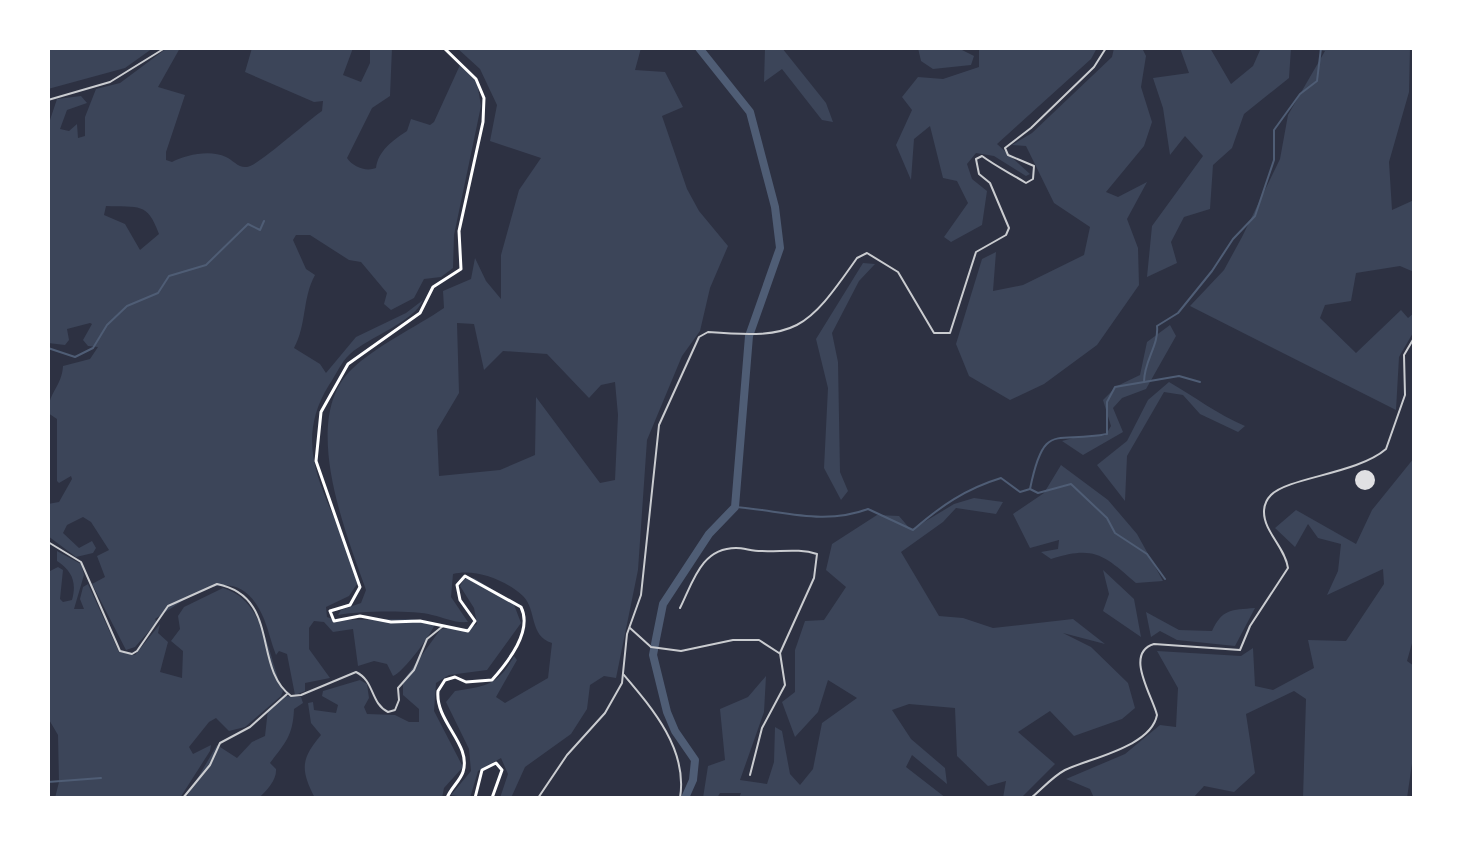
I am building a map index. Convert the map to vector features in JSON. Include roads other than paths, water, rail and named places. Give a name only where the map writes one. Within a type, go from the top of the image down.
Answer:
[{"type":"main road","points":[[444,48],[476,79],[484,98],[483,122],[459,231],[461,269],[433,287],[420,313],[348,364],[321,412],[316,449],[324,488],[360,587],[354,602],[332,610],[331,618],[341,621],[360,616],[468,631],[474,626],[472,615],[457,592],[460,578],[465,576],[521,607],[524,613],[523,635],[492,680],[466,682],[455,677],[445,680],[438,691],[440,716],[460,745],[465,761],[462,775],[447,798]]},
{"type":"main road","points":[[475,798],[482,770],[498,763],[502,770],[492,798]]},
{"type":"street","points":[[48,100],[110,82],[165,48]]},
{"type":"street","points":[[538,798],[567,755],[605,713],[619,690],[623,674],[623,649],[641,595],[659,425],[699,337],[708,332],[758,337],[803,321],[828,299],[857,258],[867,253],[898,272],[934,333],[941,336],[950,333],[976,252],[1008,232],[990,183],[979,174],[976,159],[982,156],[1000,171],[1014,174],[1026,183],[1033,179],[1034,166],[1008,155],[1005,148],[1031,128],[1094,67],[1106,48]]},
{"type":"street","points":[[1031,798],[1066,769],[1113,753],[1151,730],[1157,715],[1140,667],[1140,657],[1145,647],[1154,644],[1240,650],[1250,626],[1288,568],[1285,553],[1264,515],[1267,501],[1278,491],[1359,465],[1386,449],[1405,395],[1404,355],[1414,338]]},
{"type":"street","points":[[48,542],[81,562],[120,651],[127,654],[132,654],[143,645],[149,630],[168,606],[217,584],[238,592],[249,600],[265,632],[271,661],[287,694]]},
{"type":"street","points":[[680,608],[704,559],[715,551],[736,548],[817,554],[814,578],[780,653],[785,685],[762,728],[750,775]]},
{"type":"street","points":[[183,798],[210,765],[220,743],[250,727],[287,694],[301,695],[356,672],[371,685],[379,706],[388,712],[395,710],[399,700],[398,688],[414,670],[427,639],[443,626]]},
{"type":"street","points":[[630,627],[651,647],[671,650],[759,640],[780,653]]},
{"type":"street","points":[[623,674],[664,723],[678,768],[680,798]]},
{"type":"waterway","points":[[685,798],[693,780],[695,760],[675,731],[667,712],[653,655],[663,604],[709,534],[735,507],[749,336],[780,248],[775,207],[750,112],[699,48]]},
{"type":"waterway","points":[[735,507],[818,517],[868,509],[913,530],[954,499],[988,482],[1001,478],[1020,492],[1030,489],[1041,453],[1054,439],[1107,434],[1107,402],[1115,387],[1144,382],[1157,326],[1178,313],[1233,239],[1255,216],[1274,160],[1274,130],[1300,94],[1317,81],[1321,48]]},
{"type":"waterway","points":[[48,348],[75,357],[93,348],[107,325],[127,306],[158,293],[169,276],[206,265],[248,224],[260,230],[264,221]]},
{"type":"waterway","points":[[1144,382],[1179,376],[1200,382]]},
{"type":"waterway","points":[[1030,489],[1038,493],[1071,484],[1107,518],[1115,533],[1147,554],[1165,579]]},
{"type":"waterway","points":[[48,782],[101,778]]}]
